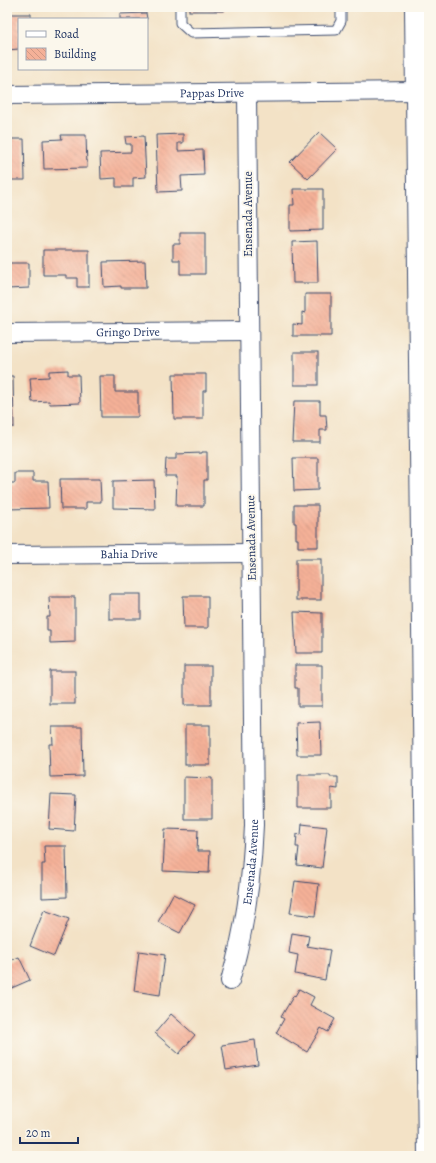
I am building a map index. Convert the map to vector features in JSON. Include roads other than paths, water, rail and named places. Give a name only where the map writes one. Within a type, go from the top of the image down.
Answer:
[{"type":"main road","points":[[416,7],[429,1156]]},
{"type":"street","name":"Pappas Drive","points":[[7,95],[418,91]]},
{"type":"street","name":"Ensenada Avenue","points":[[230,981],[240,947],[247,912],[253,859],[254,825],[247,92]]},
{"type":"street","name":"Gringo Drive","points":[[7,333],[249,331]]},
{"type":"street","name":"Bahia Drive","points":[[7,555],[251,553]]},
{"type":"lane","points":[[180,7],[180,23],[191,33],[336,30],[341,21],[341,7]]}]
